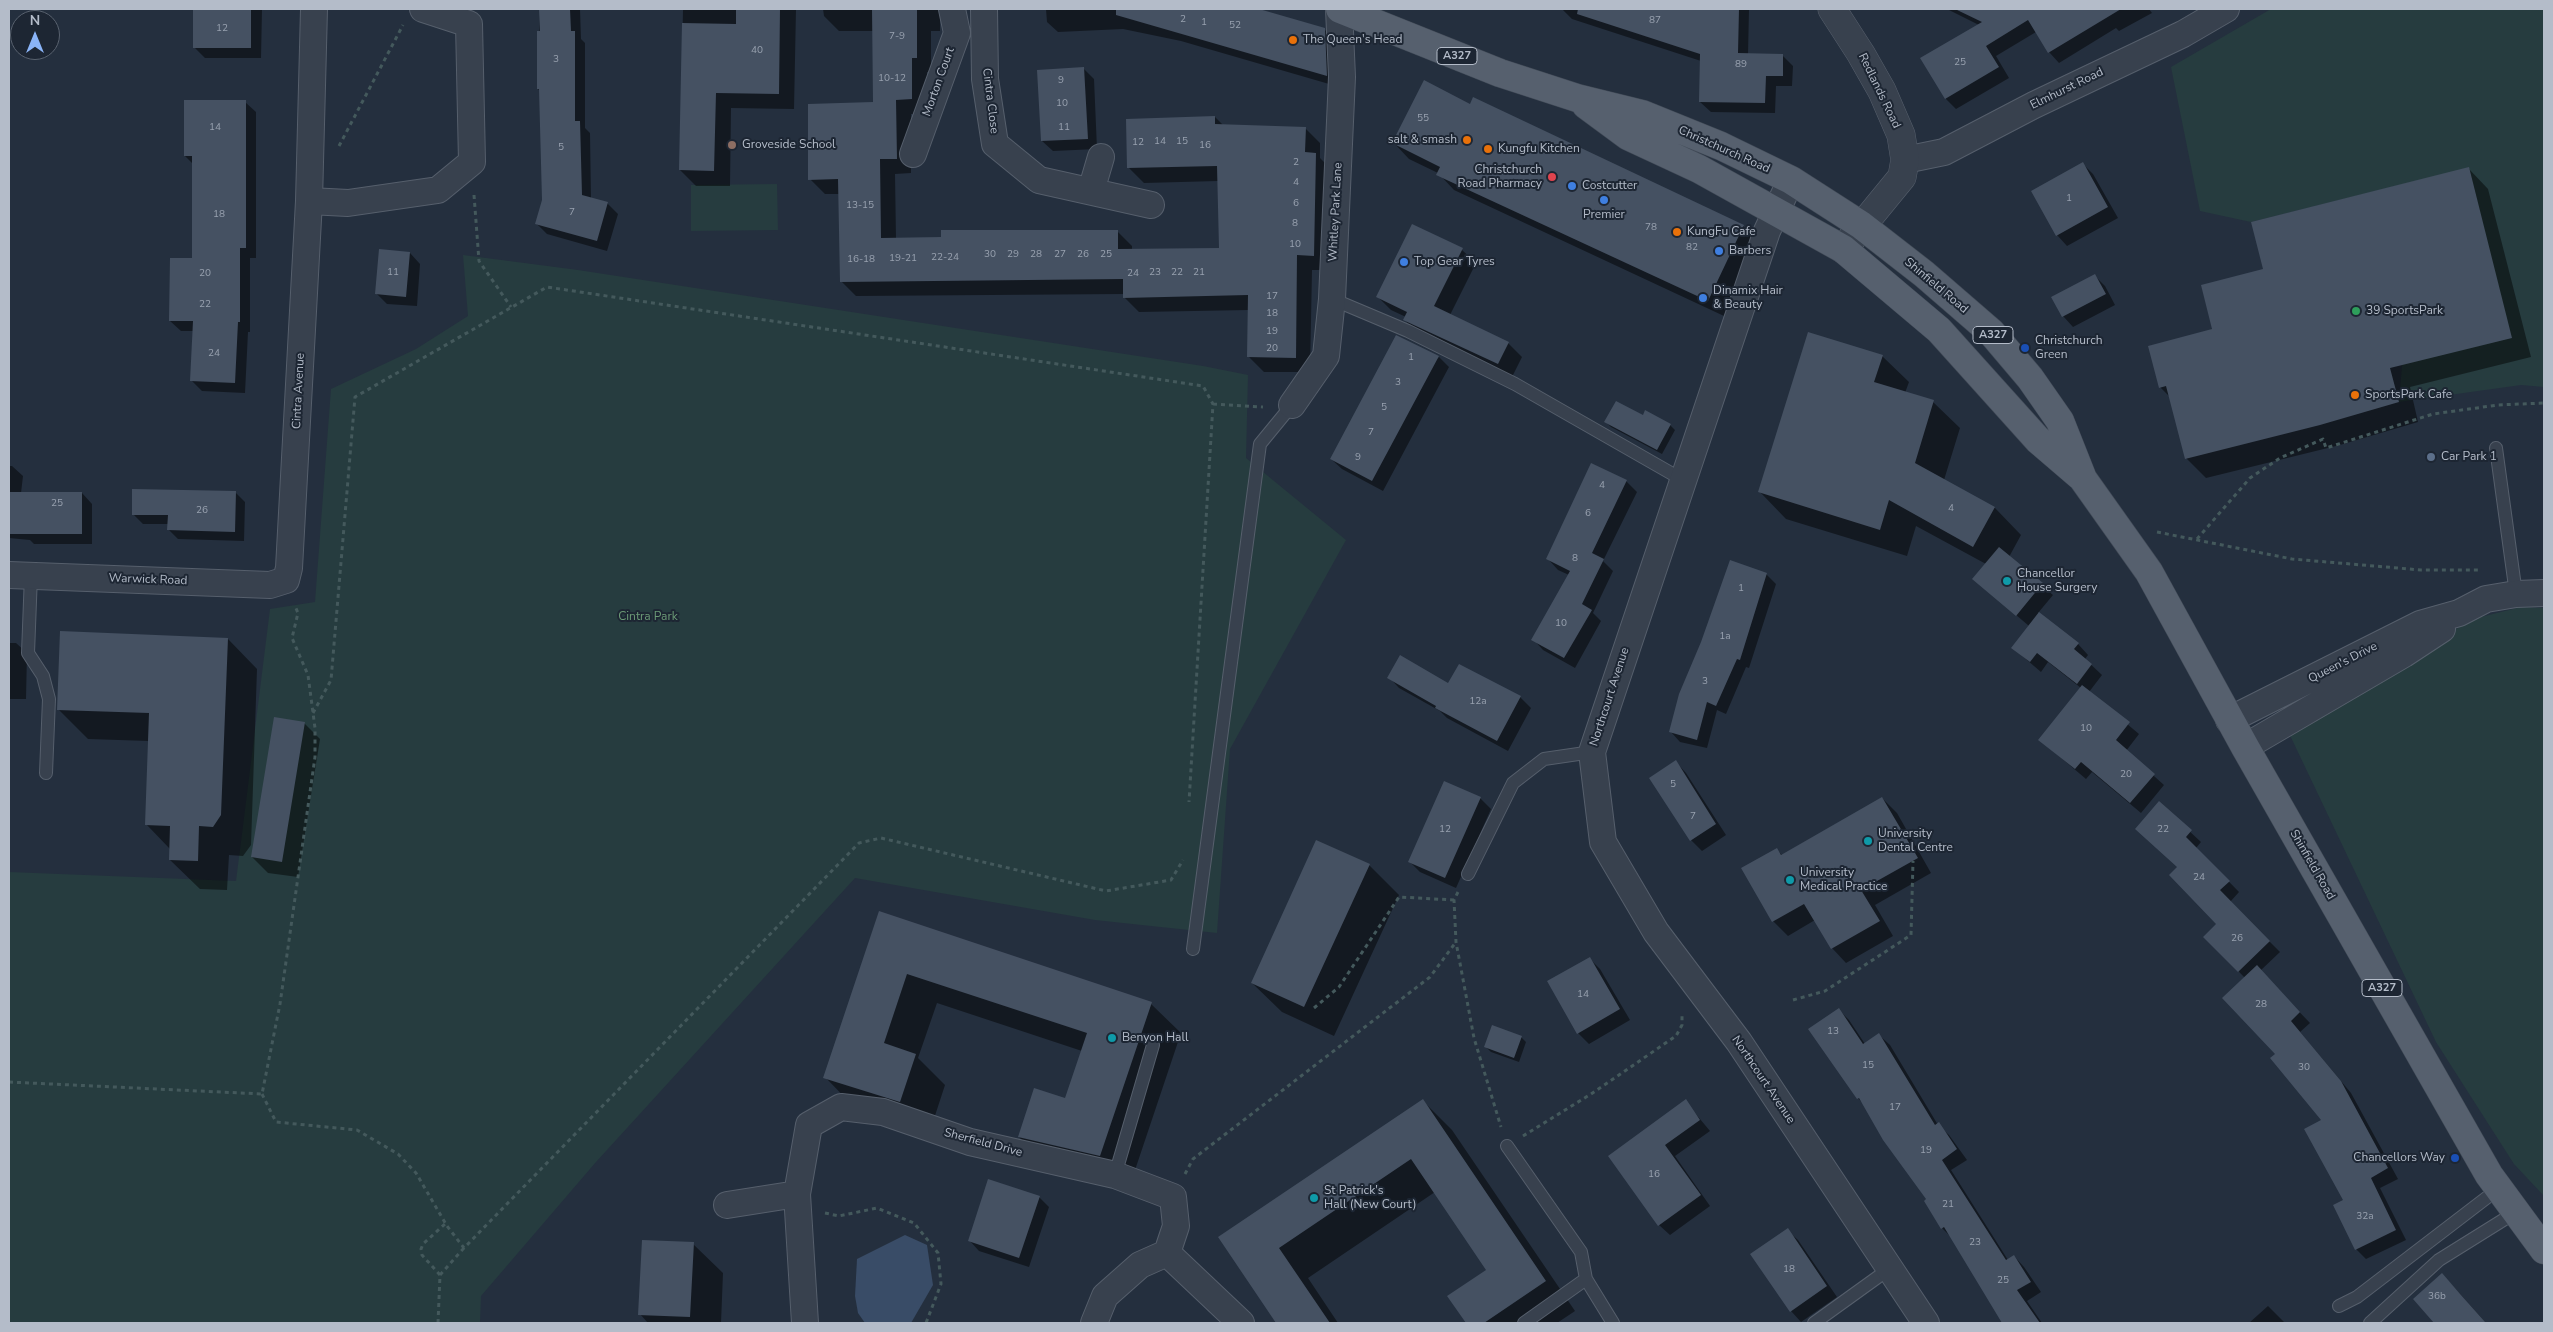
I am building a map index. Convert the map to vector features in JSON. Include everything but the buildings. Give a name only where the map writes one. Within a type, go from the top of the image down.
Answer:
[{"type":"main road","name":"Christchurch Road","points":[[1339,9],[1500,73],[1577,98],[1642,114],[1721,146],[1791,180],[1861,225]]},
{"type":"main road","name":"Christchurch Road","points":[[1577,98],[1628,136],[1699,169],[1843,249]]},
{"type":"main road","name":"Shinfield Road","points":[[1861,225],[1916,268],[1991,332],[2030,378],[2060,421],[2083,478],[2149,572],[2244,747],[2431,1075],[2498,1189],[2544,1250]]},
{"type":"main road","name":"Shinfield Road","points":[[1843,249],[1939,330],[2038,440],[2083,478]]},
{"type":"street","name":"Cintra Avenue","points":[[286,580],[290,558],[309,201],[314,9]]},
{"type":"street","name":"Morton Court","points":[[913,154],[957,33],[952,9]]},
{"type":"street","name":"Cintra Close","points":[[984,9],[985,79],[995,144],[1039,180],[1151,205]]},
{"type":"street","name":"Whitley Park Lane","points":[[1292,405],[1326,356],[1332,299],[1342,76],[1339,9]]},
{"type":"street","name":"Redlands Road","points":[[1832,9],[1882,91],[1901,135],[1905,160],[1902,177],[1843,249]]},
{"type":"street","name":"Elmhurst Road","points":[[1905,160],[1944,152],[2034,105],[2183,34],[2226,9]]},
{"type":"street","points":[[309,201],[348,203],[438,190],[472,162],[469,24],[415,13]]},
{"type":"street","points":[[1091,191],[1101,157]]},
{"type":"street","name":"Northcourt Avenue","points":[[1791,180],[1775,210],[1682,480],[1592,752],[1603,842],[1656,932],[1739,1042],[1926,1323]]},
{"type":"street","name":"Warwick Road","points":[[20,575],[270,585],[286,580]]},
{"type":"street","name":"Queen's Drive","points":[[2229,720],[2420,624],[2458,613],[2486,600],[2516,594],[2544,593]]},
{"type":"street","name":"Queen's Drive","points":[[2244,747],[2404,654],[2437,633],[2458,613]]},
{"type":"street","name":"Sherfield Drive","points":[[804,1323],[798,1200],[809,1125],[841,1107],[883,1112],[970,1142],[1115,1175],[1173,1197]]},
{"type":"street","points":[[1094,1323],[1105,1296],[1140,1265],[1167,1253],[1176,1226],[1173,1197]]},
{"type":"street","points":[[727,1205],[798,1200]]},
{"type":"street","points":[[1167,1253],[1240,1323]]},
{"type":"lane","points":[[1332,299],[1408,331],[1515,384],[1682,480]]},
{"type":"lane","points":[[1193,949],[1260,444],[1292,405]]},
{"type":"lane","points":[[2496,448],[2516,594]]},
{"type":"lane","points":[[20,575],[28,653],[43,676],[49,699],[46,773]]},
{"type":"lane","points":[[1468,874],[1513,783],[1544,759],[1592,752]]},
{"type":"lane","points":[[1115,1175],[1153,1045]]},
{"type":"lane","points":[[1507,1146],[1581,1252],[1586,1279],[1614,1323]]},
{"type":"lane","points":[[2339,1306],[2357,1297],[2498,1189]]},
{"type":"lane","points":[[2370,1323],[2439,1260],[2516,1212]]},
{"type":"lane","points":[[1814,1323],[1889,1269]]},
{"type":"lane","points":[[1524,1323],[1586,1279]]},
{"type":"path","points":[[337,149],[415,13]]},
{"type":"path","points":[[472,162],[479,261],[511,307]]},
{"type":"path","points":[[313,713],[330,680],[355,397],[547,286],[1203,386],[1213,404],[1189,805]]},
{"type":"path","points":[[2197,539],[2250,478],[2280,458],[2323,438],[2326,448],[2433,414],[2498,405],[2544,403]]},
{"type":"path","points":[[1213,404],[1261,408],[1292,405]]},
{"type":"path","points":[[2151,531],[2292,559],[2421,570],[2487,570]]},
{"type":"path","points":[[286,580],[298,613],[292,638],[308,675],[313,713],[315,757],[280,1004],[262,1094],[276,1122],[357,1130],[398,1154],[416,1173],[446,1224],[464,1248]]},
{"type":"path","points":[[438,1323],[440,1275],[464,1248],[859,843],[881,838],[1106,891],[1170,880],[1186,854]]},
{"type":"path","points":[[1793,1000],[1824,992],[1911,935],[1913,861]]},
{"type":"path","points":[[1468,874],[1454,900],[1456,942],[1474,1038],[1507,1146],[1591,1094],[1676,1036],[1682,1025],[1682,987],[1690,979]]},
{"type":"path","points":[[1314,1008],[1339,987],[1399,897],[1454,900]]},
{"type":"path","points":[[1173,1197],[1193,1159],[1430,977],[1456,942]]},
{"type":"path","points":[[9,1082],[262,1094]]},
{"type":"path","points":[[798,1200],[839,1216],[877,1208],[914,1224],[938,1254],[941,1284],[926,1323]]},
{"type":"path","points":[[440,1275],[422,1255],[421,1249],[422,1244],[446,1224]]},
{"type":"green space","points":[[2271,9],[2544,9],[2544,387],[2521,385],[2399,402],[2402,365],[2469,168],[2251,222],[2200,211],[2171,67]]},
{"type":"green space","points":[[777,184],[778,230],[691,231],[691,185]]},
{"type":"green space","name":"Cintra Park","points":[[463,255],[578,270],[1203,366],[1248,375],[1246,458],[1346,540],[1230,749],[1217,933],[1095,920],[855,878],[596,1162],[481,1296],[480,1323],[9,1323],[9,872],[236,881],[270,609],[315,602],[331,389],[416,349],[468,316]]},
{"type":"green space","points":[[2521,607],[2544,608],[2544,1196],[2514,1164],[2436,1042],[2287,729],[2473,619]]},
{"type":"water","points":[[905,1235],[927,1245],[933,1285],[911,1323],[865,1323],[858,1313],[855,1296],[857,1259]]},
{"type":"place","name":"The Queen's Head","points":[[1293,40]]},
{"type":"place","name":"salt & smash","points":[[1467,140]]},
{"type":"place","name":"Groveside School","points":[[732,145]]},
{"type":"place","name":"Kungfu Kitchen","points":[[1488,149]]},
{"type":"place","name":"Christchurch Road Pharmacy","points":[[1552,177]]},
{"type":"place","name":"Costcutter","points":[[1572,186]]},
{"type":"place","name":"Premier","points":[[1604,200]]},
{"type":"place","name":"KungFu Cafe","points":[[1677,232]]},
{"type":"place","name":"Barbers","points":[[1719,251]]},
{"type":"place","name":"Top Gear Tyres","points":[[1404,262]]},
{"type":"place","name":"Dinamix Hair & Beauty","points":[[1703,298]]},
{"type":"place","name":"39 SportsPark","points":[[2356,311]]},
{"type":"place","name":"Christchurch Green","points":[[2025,348]]},
{"type":"place","name":"SportsPark Cafe","points":[[2355,395]]},
{"type":"place","name":"Car Park 1","points":[[2431,457]]},
{"type":"place","name":"Chancellor House Surgery","points":[[2007,581]]},
{"type":"place","name":"University Dental Centre","points":[[1868,841]]},
{"type":"place","name":"University Medical Practice","points":[[1790,880]]},
{"type":"place","name":"Benyon Hall","points":[[1112,1038]]},
{"type":"place","name":"Chancellors Way","points":[[2455,1158]]},
{"type":"place","name":"St Patrick's Hall (New Court)","points":[[1314,1198]]}]
